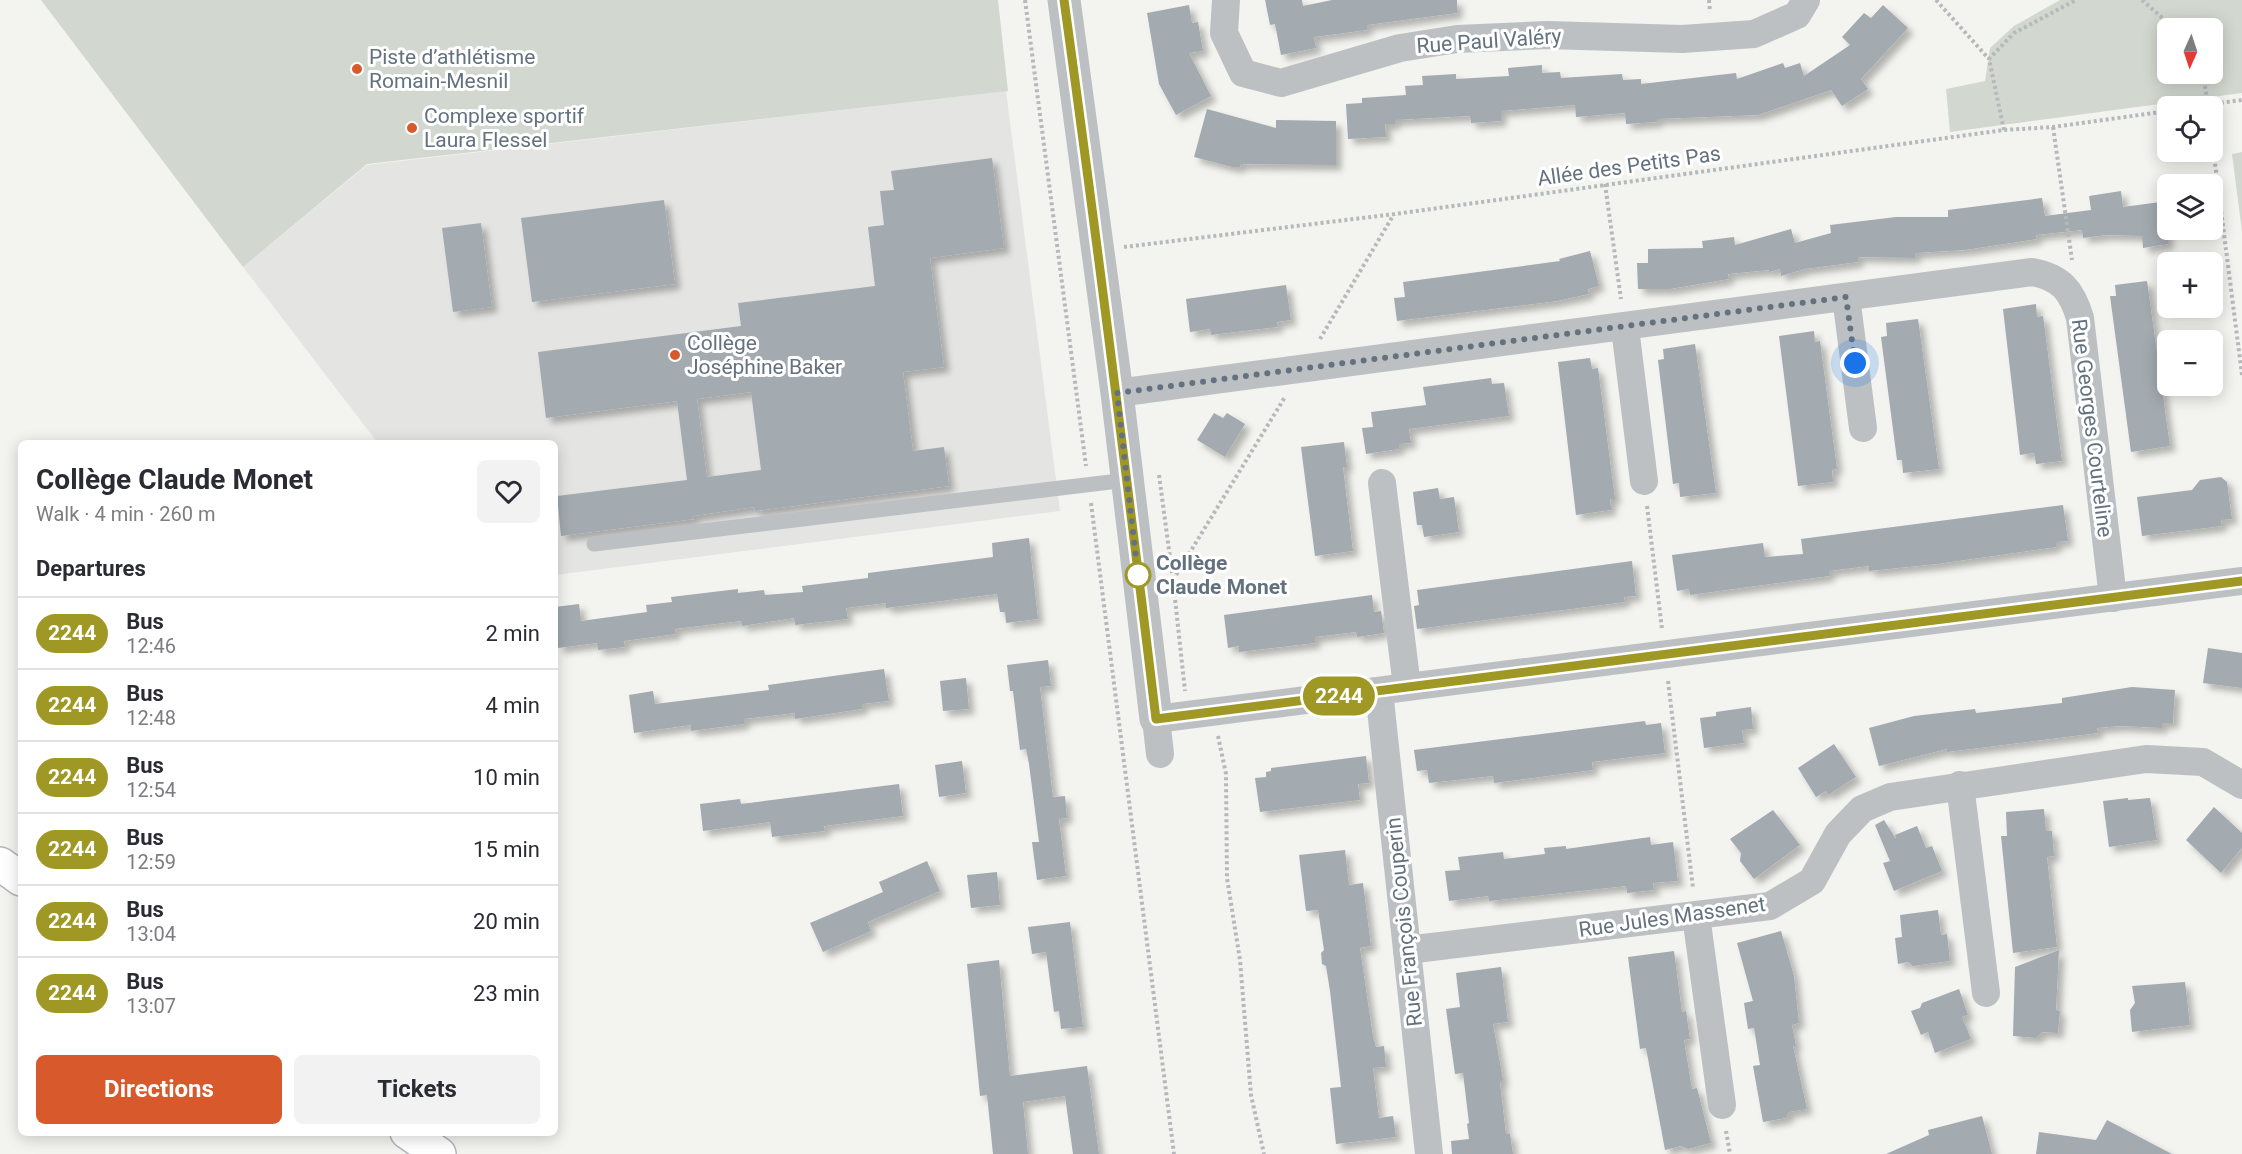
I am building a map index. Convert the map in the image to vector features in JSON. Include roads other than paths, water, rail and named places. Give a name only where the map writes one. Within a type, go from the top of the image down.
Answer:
[{"type":"main road","points":[[0,864],[18,877]]},
{"type":"main road","points":[[413,1136],[439,1154]]},
{"type":"street","points":[[1064,0],[1094,241],[1117,393],[1160,754]]},
{"type":"street","name":"Rue Paul Valéry","points":[[1226,0],[1224,33],[1243,73],[1281,83],[1400,48],[1457,39],[1547,35],[1682,39],[1754,34],[1797,15],[1806,0]]},
{"type":"street","name":"Rue Georges Courteline","points":[[1846,297],[2032,272],[2047,274],[2062,282],[2074,299],[2080,318],[2113,598]]},
{"type":"street","points":[[1117,393],[1625,328],[1846,297],[1863,428]]},
{"type":"street","points":[[1625,328],[1644,481]]},
{"type":"street","points":[[1382,483],[1407,687]]},
{"type":"street","points":[[1156,719],[2242,581]]},
{"type":"street","name":"Rue François Couperin","points":[[1379,691],[1429,1154]]},
{"type":"street","name":"Rue Jules Massenet","points":[[1407,950],[1770,906],[1812,881],[1838,834],[1862,809],[1890,797],[2146,759],[2203,762],[2242,785]]},
{"type":"street","points":[[1960,785],[1986,993]]},
{"type":"street","points":[[1696,916],[1722,1105]]},
{"type":"lane","points":[[594,544],[1126,480]]},
{"type":"place","name":"Piste d’athlétisme Romain-Mesnil","points":[[357,69]]},
{"type":"place","name":"Complexe sportif Laura Flessel","points":[[412,128]]},
{"type":"place","name":"Collège Joséphine Baker","points":[[675,355]]},
{"type":"place","name":"Collège Claude Monet","points":[[1138,575]]}]
